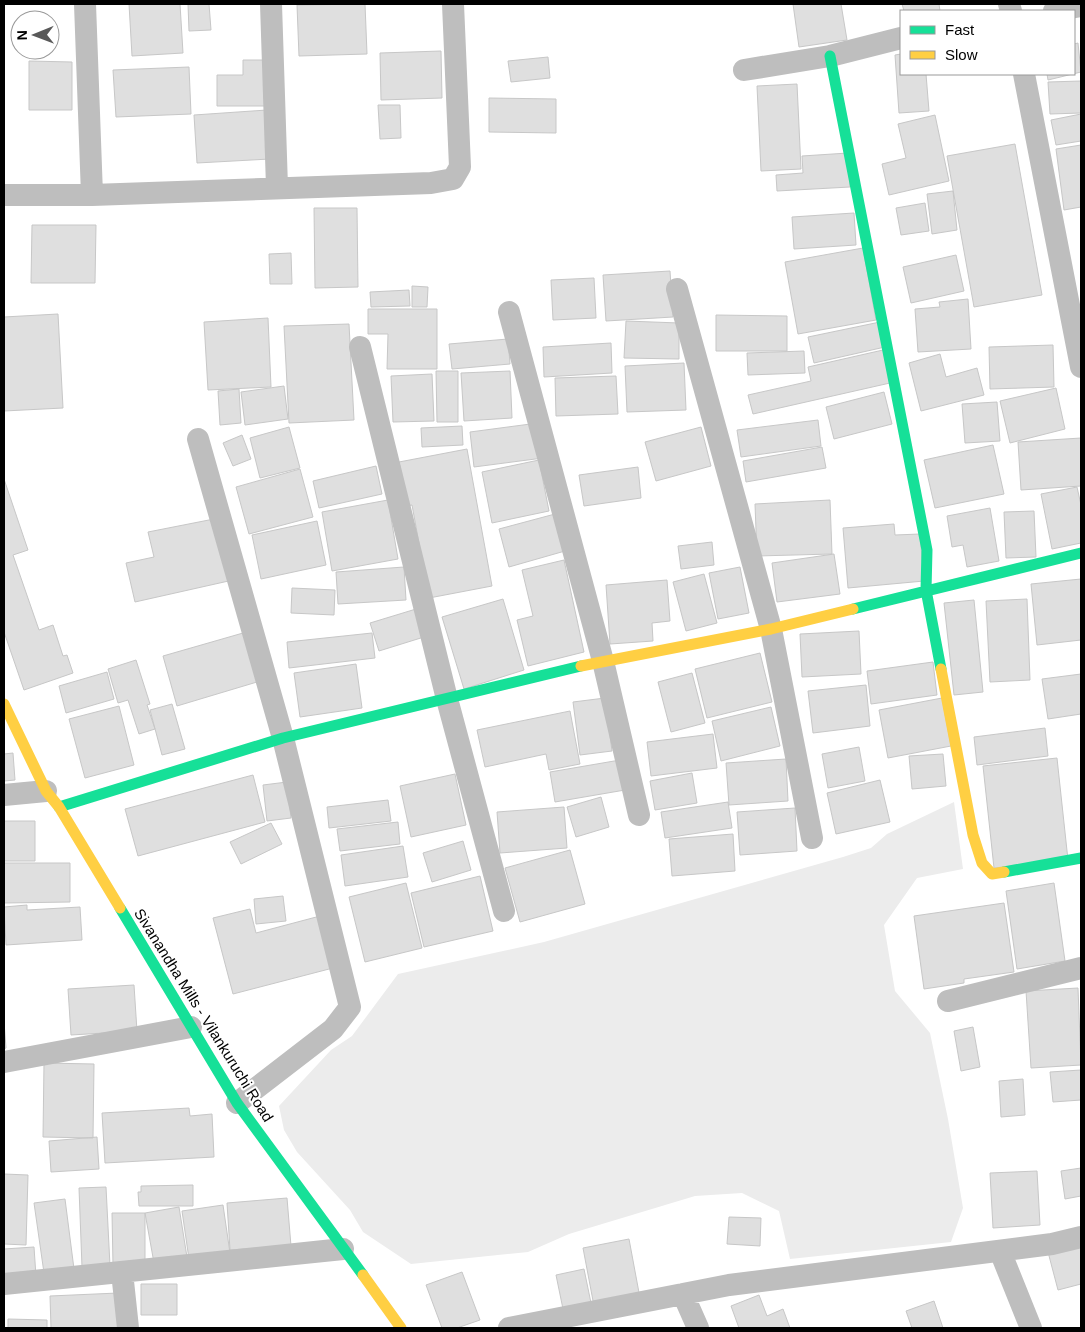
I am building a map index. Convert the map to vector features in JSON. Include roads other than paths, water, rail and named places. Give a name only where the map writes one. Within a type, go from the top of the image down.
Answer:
[{"type":"street","points":[[85,4],[92,195]]},
{"type":"street","points":[[271,4],[277,187]]},
{"type":"street","points":[[4,195],[92,195],[431,183],[453,179],[460,167],[453,4]]},
{"type":"street","points":[[1059,10],[1081,6]]},
{"type":"street","points":[[744,70],[830,56],[900,38]]},
{"type":"street","points":[[830,56],[927,550],[926,590],[973,836],[982,863],[992,874],[1081,858]]},
{"type":"street","points":[[1024,75],[1075,299],[1081,367]]},
{"type":"street","points":[[677,289],[771,628],[812,838]]},
{"type":"street","points":[[509,312],[603,661],[639,815]]},
{"type":"street","points":[[360,347],[447,699],[504,911]]},
{"type":"street","points":[[198,439],[283,738],[350,1007],[333,1029],[237,1103]]},
{"type":"street","points":[[4,795],[52,799],[283,738],[603,661],[771,628],[1081,552]]},
{"type":"street","name":"Sivanandha Mills - Vilankuruchi Road","points":[[4,704],[52,799],[237,1103],[401,1328]]},
{"type":"street","points":[[948,1001],[1081,968]]},
{"type":"street","points":[[4,1062],[191,1027]]},
{"type":"street","points":[[509,1328],[729,1285],[1052,1244],[1081,1237]]},
{"type":"street","points":[[4,1284],[343,1249]]},
{"type":"street","points":[[1000,1251],[1030,1328]]},
{"type":"street","points":[[122,1272],[128,1328]]},
{"type":"street","points":[[683,1294],[698,1328]]}]
